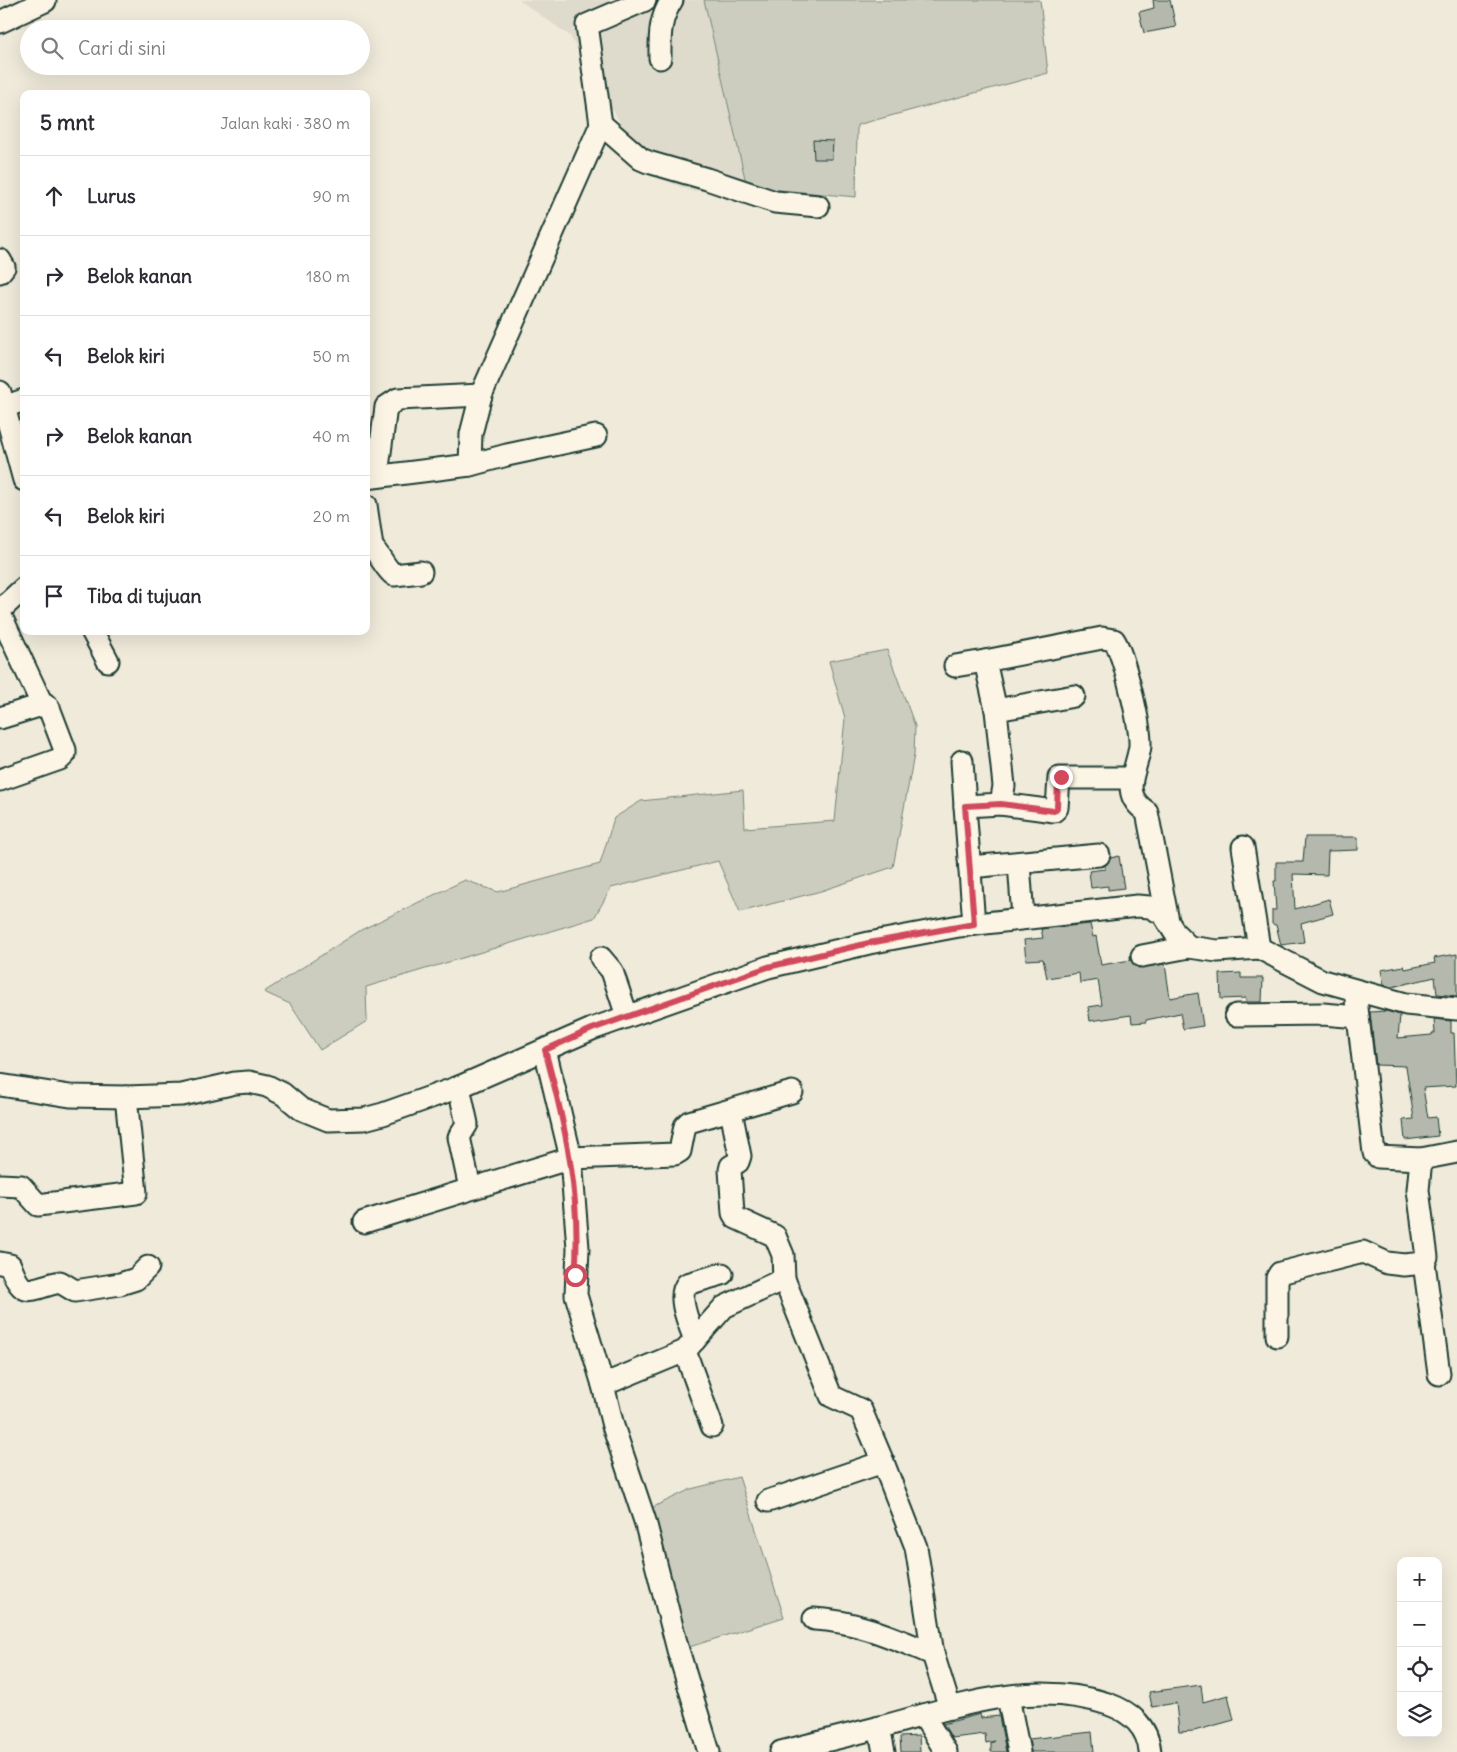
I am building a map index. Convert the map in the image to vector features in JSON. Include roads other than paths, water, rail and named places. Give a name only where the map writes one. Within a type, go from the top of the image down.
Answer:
[{"type":"street","points":[[470,465],[470,434],[481,395],[601,124],[587,25],[645,0]]},
{"type":"street","points":[[660,58],[660,29],[663,13],[672,0]]},
{"type":"street","points":[[0,22],[45,1]]},
{"type":"street","points":[[601,124],[641,159],[648,162],[707,179],[775,202],[818,206]]},
{"type":"street","points":[[0,260],[4,267],[0,272]]},
{"type":"street","points":[[481,395],[398,399],[392,402],[385,414],[372,476],[470,465],[596,436]]},
{"type":"street","points":[[9,400],[20,459]]},
{"type":"street","points":[[370,533],[372,547],[379,553],[389,571],[394,575],[421,572]]},
{"type":"street","points":[[20,592],[0,612],[42,704]]},
{"type":"street","points":[[94,635],[108,661]]},
{"type":"street","points":[[955,666],[1102,638],[1114,640],[1121,655],[1139,730],[1140,747],[1131,778],[1135,800],[1138,806],[1147,812],[1168,921]]},
{"type":"street","points":[[985,661],[996,710],[1004,786],[1001,804]]},
{"type":"street","points":[[996,710],[1074,696]]},
{"type":"street","points":[[0,718],[42,704],[47,705],[64,754],[60,759],[0,780]]},
{"type":"street","points":[[962,760],[974,924]]},
{"type":"street","points":[[965,806],[1001,804],[1054,811],[1057,808],[1059,778],[1131,778]]},
{"type":"street","points":[[1243,847],[1260,948]]},
{"type":"street","points":[[970,868],[1098,855]]},
{"type":"street","points":[[1019,863],[1023,918]]},
{"type":"street","points":[[0,1085],[70,1096],[123,1097],[182,1096],[235,1083],[249,1082],[267,1086],[283,1094],[301,1109],[328,1120],[346,1119],[383,1114],[459,1087],[592,1029],[768,967],[869,943],[974,924],[1137,906],[1157,910],[1189,948]]},
{"type":"street","points":[[1142,956],[1189,948],[1217,950],[1260,948],[1323,981],[1355,991],[1406,1004],[1457,1009]]},
{"type":"street","points":[[601,958],[614,977],[627,1016]]},
{"type":"street","points":[[1355,991],[1374,1153],[1378,1157],[1422,1159],[1457,1152]]},
{"type":"street","points":[[1236,1015],[1323,1014],[1358,1017]]},
{"type":"street","points":[[545,1050],[571,1158],[578,1248],[576,1295],[604,1385],[613,1426],[645,1521],[678,1650],[710,1752]]},
{"type":"street","points":[[459,1087],[467,1124],[459,1138],[470,1188]]},
{"type":"street","points":[[364,1222],[571,1158],[675,1154],[680,1150],[686,1124],[792,1092]]},
{"type":"street","points":[[0,1185],[21,1186],[38,1205],[136,1193],[123,1097]]},
{"type":"street","points":[[731,1111],[740,1156],[738,1162],[731,1166],[730,1170],[734,1213],[741,1221],[775,1236],[784,1254],[784,1279],[831,1396],[861,1410],[916,1547],[934,1654],[950,1708]]},
{"type":"street","points":[[1422,1159],[1418,1190],[1426,1239],[1427,1257],[1424,1263],[1439,1374]]},
{"type":"street","points":[[1277,1336],[1277,1278],[1280,1274],[1363,1252],[1387,1263],[1404,1265],[1424,1263]]},
{"type":"street","points":[[0,1263],[10,1265],[17,1283],[24,1289],[34,1289],[60,1282],[75,1291],[120,1284],[136,1279],[148,1267]]},
{"type":"street","points":[[712,1426],[690,1346],[683,1288],[687,1284],[722,1274]]},
{"type":"street","points":[[604,1385],[690,1346],[724,1307],[784,1279]]},
{"type":"street","points":[[768,1501],[883,1462]]},
{"type":"street","points":[[814,1619],[836,1620],[870,1628],[934,1654]]},
{"type":"street","points":[[781,1752],[950,1708],[1028,1693],[1062,1693],[1090,1698],[1123,1709],[1138,1720],[1145,1732],[1150,1752]]},
{"type":"street","points":[[1008,1697],[1019,1752]]},
{"type":"street","points":[[923,1714],[946,1752]]},
{"type":"street","points":[[879,1727],[884,1752]]}]
